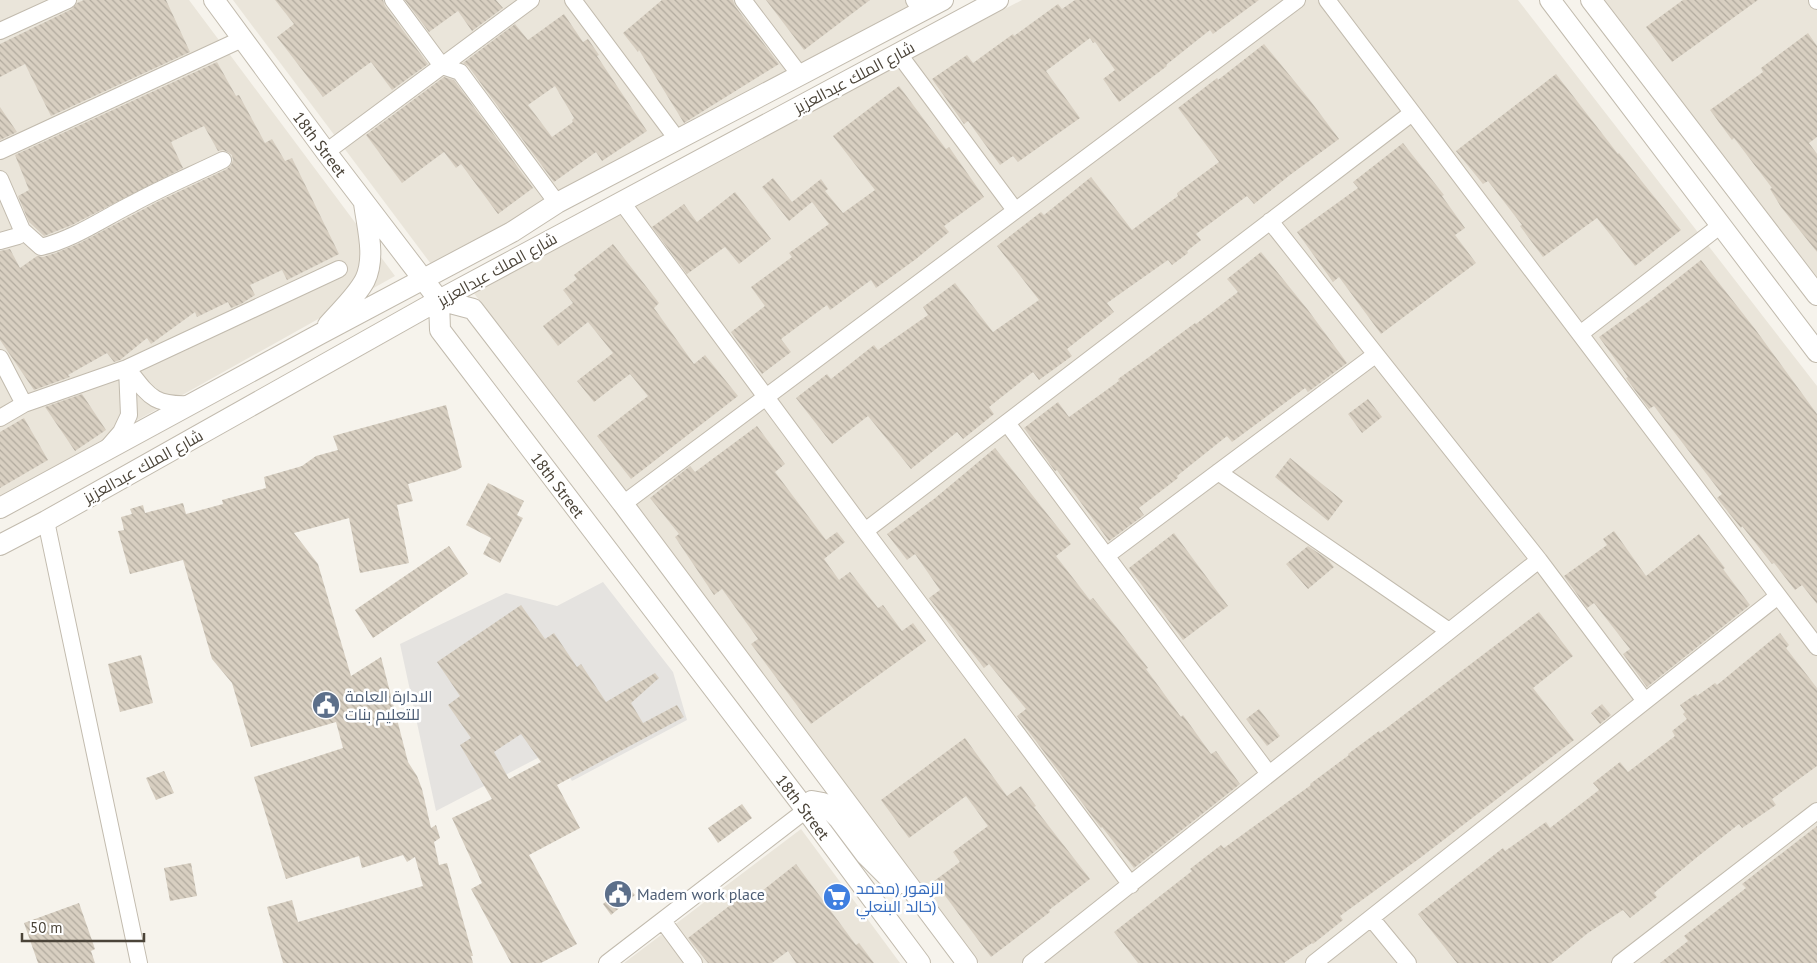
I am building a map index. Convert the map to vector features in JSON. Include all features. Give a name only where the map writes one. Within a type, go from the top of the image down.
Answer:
[{"type":"street","points":[[0,31],[68,0]]},
{"type":"street","name":"18th Street","points":[[214,0],[326,152],[439,300],[440,330],[806,810],[920,963]]},
{"type":"street","points":[[393,0],[442,66],[460,72],[557,203]]},
{"type":"street","points":[[326,152],[531,0]]},
{"type":"street","points":[[573,0],[677,140]]},
{"type":"street","points":[[743,0],[800,75]]},
{"type":"street","name":"شارع الملك عبدالعزيز","points":[[0,508],[512,232],[557,203],[800,75],[918,5],[943,0]]},
{"type":"street","name":"شارع الملك عبدالعزيز","points":[[0,545],[439,300],[998,0]]},
{"type":"street","points":[[623,504],[1296,0]]},
{"type":"street","points":[[1326,0],[1817,647]]},
{"type":"street","points":[[1550,0],[1817,352]]},
{"type":"street","points":[[1591,0],[1817,295]]},
{"type":"street","points":[[0,151],[242,39]]},
{"type":"street","points":[[898,53],[1015,210]]},
{"type":"street","points":[[865,531],[1412,113]]},
{"type":"street","points":[[0,179],[22,230],[41,247],[52,244],[107,219],[131,204],[223,160]]},
{"type":"street","points":[[320,334],[356,293],[365,279],[369,265],[370,248],[364,201]]},
{"type":"street","points":[[621,201],[865,531],[1131,885]]},
{"type":"street","points":[[1270,221],[1538,560],[1645,701]]},
{"type":"street","points":[[1580,334],[1721,225]]},
{"type":"street","points":[[0,241],[18,236],[22,230]]},
{"type":"street","points":[[0,418],[24,404],[127,368],[339,269]]},
{"type":"street","points":[[439,300],[473,309],[623,504],[967,963]]},
{"type":"street","points":[[1106,556],[1375,355]]},
{"type":"street","points":[[0,358],[24,404]]},
{"type":"street","points":[[127,368],[155,400],[174,405],[193,403]]},
{"type":"street","points":[[104,453],[122,432],[129,415],[127,368]]},
{"type":"street","points":[[1006,423],[1269,774]]},
{"type":"street","points":[[1218,472],[1449,631]]},
{"type":"street","points":[[46,521],[140,963]]},
{"type":"street","points":[[1031,963],[1538,560]]},
{"type":"street","points":[[1314,963],[1778,596]]},
{"type":"street","points":[[607,963],[806,810],[812,801],[823,803],[839,819],[866,855],[947,936]]},
{"type":"street","points":[[1620,963],[1817,811]]},
{"type":"street","points":[[1372,918],[1408,963]]},
{"type":"street","points":[[663,921],[694,963]]},
{"type":"shaded area","points":[[0,0],[189,0],[395,276],[0,497]]},
{"type":"shaded area","points":[[233,0],[920,0],[431,264]]},
{"type":"shaded area","points":[[1022,0],[1518,0],[1817,386],[1817,963],[979,963],[470,288]]},
{"type":"shaded area","points":[[1596,0],[1817,0],[1817,291]]},
{"type":"shaded area","points":[[603,582],[673,672],[687,720],[572,781],[553,750],[436,811],[400,644],[506,593],[557,606]]},
{"type":"shaded area","points":[[801,829],[900,963],[624,963]]},
{"type":"building","points":[[84,0],[166,0],[190,52],[51,116],[25,64],[0,77],[0,44],[72,9],[77,3]]},
{"type":"building","points":[[275,0],[383,0],[385,6],[428,64],[392,90],[371,62],[323,97],[277,37],[294,24]]},
{"type":"building","points":[[405,0],[496,0],[503,8],[472,31],[458,11],[429,32]]},
{"type":"building","points":[[662,0],[733,0],[735,6],[779,64],[684,123],[639,50],[638,52],[623,33]]},
{"type":"building","points":[[766,0],[870,0],[804,50]]},
{"type":"building","points":[[1075,0],[1259,0],[1213,34],[1210,30],[1167,66],[1119,102],[1103,79],[1115,70],[1090,38],[1046,71],[1080,118],[1018,162],[1013,156],[1000,165],[968,121],[964,124],[932,79],[967,55],[973,63],[1058,4],[1062,9]]},
{"type":"building","points":[[1683,0],[1758,0],[1672,62],[1646,27]]},
{"type":"building","points":[[564,14],[583,42],[588,39],[599,55],[597,56],[647,131],[602,161],[596,152],[554,182],[468,66],[463,63],[515,24],[528,40]],"holes":[[[555,86],[574,118],[573,122],[552,137],[528,105]]]},
{"type":"building","points":[[1808,33],[1817,46],[1817,137],[1809,143],[1817,154],[1817,252],[1781,207],[1770,189],[1772,188],[1710,110],[1763,72],[1761,68]]},
{"type":"building","points":[[1264,44],[1339,139],[1254,204],[1247,196],[1196,234],[1201,240],[1187,251],[1188,253],[1172,265],[1168,260],[1107,303],[1114,312],[1067,349],[1072,356],[1039,380],[1033,372],[989,407],[994,414],[963,439],[957,432],[911,469],[868,416],[832,444],[796,398],[827,374],[831,379],[874,345],[878,350],[928,315],[923,307],[955,283],[993,332],[1039,300],[997,246],[1041,212],[1044,215],[1091,177],[1132,230],[1178,196],[1177,193],[1219,162],[1178,108]]},
{"type":"building","points":[[217,62],[236,96],[239,95],[265,143],[272,139],[285,161],[292,158],[339,254],[287,280],[282,270],[250,285],[255,295],[241,304],[231,308],[228,302],[197,317],[195,312],[151,344],[147,338],[120,360],[114,362],[107,353],[68,375],[70,377],[34,390],[0,340],[0,251],[10,249],[20,268],[37,256],[43,257],[80,243],[159,201],[227,169],[233,160],[232,155],[228,152],[218,151],[204,126],[171,142],[183,168],[72,225],[44,236],[29,222],[18,196],[29,190],[15,155]]},
{"type":"building","points":[[1556,74],[1618,154],[1681,230],[1635,266],[1597,218],[1543,257],[1520,226],[1522,225],[1488,181],[1483,184],[1456,151]]},
{"type":"building","points":[[444,77],[454,80],[533,188],[498,214],[461,164],[456,168],[444,152],[402,183],[366,135]]},
{"type":"building","points":[[899,86],[946,149],[949,147],[984,197],[944,226],[949,232],[876,288],[871,280],[830,310],[827,305],[781,339],[791,352],[762,374],[731,332],[765,306],[751,287],[792,257],[789,253],[829,224],[812,202],[789,221],[762,187],[773,178],[792,202],[821,179],[828,189],[825,191],[843,213],[875,190],[833,136]]},
{"type":"building","points":[[0,107],[17,132],[0,140]]},
{"type":"building","points":[[1403,143],[1444,195],[1442,196],[1465,228],[1455,235],[1476,263],[1381,334],[1339,277],[1333,282],[1297,232],[1358,188],[1353,182]]},
{"type":"building","points":[[735,192],[771,239],[739,264],[725,247],[687,274],[652,227],[684,204],[697,222]]},
{"type":"building","points":[[613,244],[659,303],[654,308],[694,364],[705,355],[738,396],[631,479],[597,436],[648,396],[630,374],[594,402],[577,381],[613,353],[588,322],[558,346],[543,326],[573,303],[563,290],[577,279],[574,275]]},
{"type":"building","points":[[1261,252],[1308,310],[1347,363],[1308,392],[1305,388],[1232,442],[1227,436],[1139,508],[1144,515],[1109,541],[1024,428],[1058,402],[1069,417],[1119,381],[1118,379],[1196,324],[1238,292],[1227,279]]},
{"type":"building","points":[[1701,260],[1755,329],[1817,414],[1817,604],[1802,585],[1795,590],[1742,526],[1741,528],[1717,498],[1722,494],[1654,406],[1649,409],[1599,337]]},
{"type":"building","points":[[82,394],[106,430],[75,451],[45,407]]},
{"type":"building","points":[[1368,399],[1382,417],[1362,433],[1348,414]]},
{"type":"building","points":[[446,405],[462,467],[408,484],[413,501],[397,505],[409,563],[360,573],[349,518],[294,533],[318,564],[351,676],[381,657],[408,762],[417,776],[422,789],[431,828],[436,825],[440,838],[434,842],[439,865],[447,863],[473,956],[471,956],[473,963],[283,963],[267,907],[292,900],[298,922],[423,886],[415,857],[407,862],[403,855],[362,868],[359,856],[286,879],[254,777],[343,748],[336,722],[251,747],[232,683],[212,659],[183,560],[130,574],[118,531],[124,530],[121,517],[132,514],[130,509],[143,505],[145,513],[183,503],[186,514],[223,504],[222,500],[266,488],[264,477],[302,466],[316,456],[338,450],[333,436]]},
{"type":"building","points":[[24,418],[48,460],[0,488],[0,432]]},
{"type":"building","points":[[757,426],[785,464],[775,472],[826,540],[837,532],[845,542],[824,559],[839,580],[850,572],[878,608],[883,605],[902,631],[913,623],[926,641],[811,724],[751,644],[758,639],[722,589],[714,595],[675,537],[679,534],[650,498],[690,466],[695,472]]},
{"type":"building","points":[[995,448],[1071,544],[1056,556],[1090,600],[1093,598],[1118,629],[1148,668],[1146,669],[1181,717],[1183,715],[1211,754],[1216,751],[1240,784],[1134,868],[1101,828],[1017,716],[1026,709],[989,664],[984,668],[929,598],[940,590],[915,554],[907,560],[887,534],[934,499]]},
{"type":"building","points":[[1290,458],[1343,501],[1328,521],[1275,477]]},
{"type":"building","points":[[488,483],[524,501],[517,515],[523,518],[500,563],[483,554],[491,538],[466,525]]},
{"type":"building","points":[[1614,531],[1646,576],[1699,534],[1750,605],[1647,687],[1623,654],[1630,649],[1594,603],[1587,608],[1564,576],[1607,545],[1603,539]]},
{"type":"building","points":[[1174,533],[1228,606],[1183,640],[1129,568]]},
{"type":"building","points":[[449,546],[468,574],[373,638],[355,610]]},
{"type":"building","points":[[1308,546],[1327,559],[1334,567],[1308,589],[1286,564]]},
{"type":"building","points":[[521,605],[545,639],[554,633],[577,667],[581,664],[606,702],[655,673],[659,678],[631,703],[643,723],[677,705],[684,717],[557,785],[580,828],[529,855],[577,944],[541,963],[511,963],[471,889],[482,883],[452,818],[492,799],[460,745],[471,738],[448,705],[460,696],[437,662]],"holes":[[[521,734],[541,762],[509,779],[494,752]]]},
{"type":"building","points":[[1539,612],[1573,656],[1533,688],[1574,740],[1420,858],[1340,916],[1343,920],[1313,944],[1284,963],[1138,963],[1114,932],[1192,871],[1190,869],[1221,845],[1224,848],[1311,785],[1348,754],[1379,731],[1380,733]]},
{"type":"building","points":[[1780,633],[1789,645],[1786,648],[1817,688],[1817,766],[1772,799],[1776,805],[1742,828],[1739,824],[1696,858],[1654,893],[1657,897],[1630,918],[1623,910],[1588,933],[1551,963],[1457,963],[1418,914],[1503,848],[1505,851],[1546,822],[1550,828],[1599,790],[1593,783],[1620,762],[1628,772],[1675,736],[1672,731],[1687,719],[1680,705],[1715,683],[1717,685]]},
{"type":"building","points":[[141,655],[153,703],[120,712],[108,664]]},
{"type":"building","points":[[1602,704],[1611,715],[1600,724],[1591,713]]},
{"type":"building","points":[[1259,709],[1280,736],[1267,746],[1246,719]]},
{"type":"building","points":[[965,738],[1007,796],[1021,786],[1036,806],[1034,807],[1090,879],[991,957],[934,881],[960,862],[953,852],[988,826],[966,796],[909,838],[881,800]]},
{"type":"building","points":[[164,771],[174,793],[156,800],[146,778]]},
{"type":"building","points":[[742,804],[752,818],[718,843],[708,828]]},
{"type":"building","points":[[1817,826],[1817,963],[1660,963],[1688,941],[1684,936],[1746,888],[1742,884]]},
{"type":"building","points":[[191,863],[197,896],[170,901],[164,868]]},
{"type":"building","points":[[796,864],[856,945],[859,943],[874,963],[796,963],[788,951],[772,963],[708,963],[688,938],[742,896],[747,903]]},
{"type":"building","points":[[626,885],[635,895],[611,915],[603,904]]},
{"type":"building","points":[[79,903],[95,949],[91,951],[95,963],[38,963],[24,923]]},
{"type":"place","name":"الادارة العامة للتعليم بنات","points":[[326,705]]},
{"type":"place","name":"Madem work place","points":[[618,894]]},
{"type":"place","name":"الزهور (محمد خالد البنعلي)","points":[[837,897]]}]
